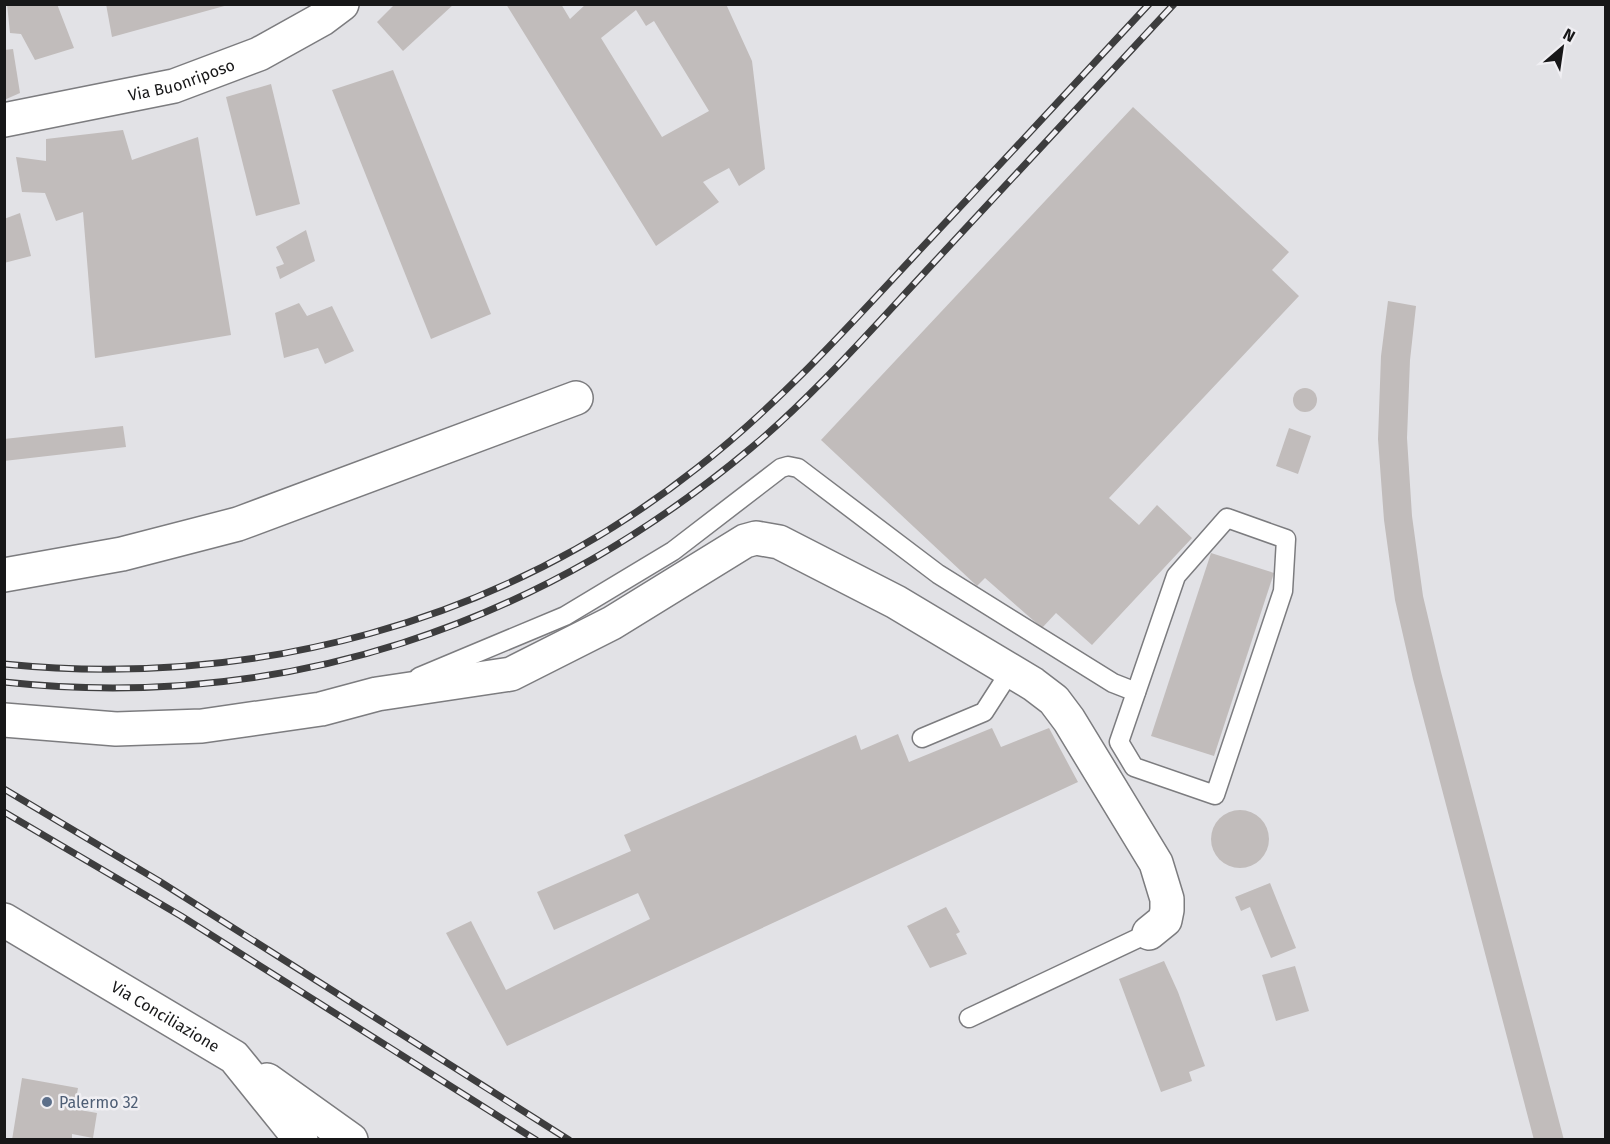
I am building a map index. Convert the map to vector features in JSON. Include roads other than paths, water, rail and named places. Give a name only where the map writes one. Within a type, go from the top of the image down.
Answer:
[{"type":"street","name":"Via Buonriposo","points":[[4,120],[174,86],[259,54],[322,19],[342,4]]},
{"type":"street","points":[[4,575],[122,554],[238,524],[576,398]]},
{"type":"street","points":[[4,720],[116,729],[202,726],[321,709],[377,694],[511,674],[612,623],[745,541],[756,538],[779,542],[896,602],[1011,670],[1054,700],[1069,720],[1155,863],[1167,899],[1167,910],[1164,920],[1149,933]]},
{"type":"street","name":"Via Conciliazione","points":[[4,920],[234,1057],[301,1140]]},
{"type":"street","points":[[234,1057],[351,1140]]},
{"type":"lane","points":[[377,694],[565,616],[673,550],[781,468],[788,466],[798,468],[938,574],[1113,682],[1136,692]]},
{"type":"lane","points":[[1227,518],[1286,539],[1283,591],[1215,795],[1134,767],[1119,742],[1136,692],[1176,576],[1227,518]]},
{"type":"lane","points":[[922,738],[984,712],[1011,670]]},
{"type":"lane","points":[[969,1018],[1149,933]]},
{"type":"railway","points":[[4,664],[97,669],[189,666],[281,654],[370,634],[457,605],[541,568],[621,522],[727,444],[811,366],[1149,4]]},
{"type":"railway","points":[[4,682],[107,688],[208,683],[307,668],[402,643],[495,608],[584,564],[669,510],[751,448],[797,407],[1174,4]]},
{"type":"railway","points":[[4,789],[159,881],[569,1140]]},
{"type":"railway","points":[[4,812],[181,916],[536,1140]]},
{"type":"place","name":"Palermo 32","points":[[47,1102]]}]
